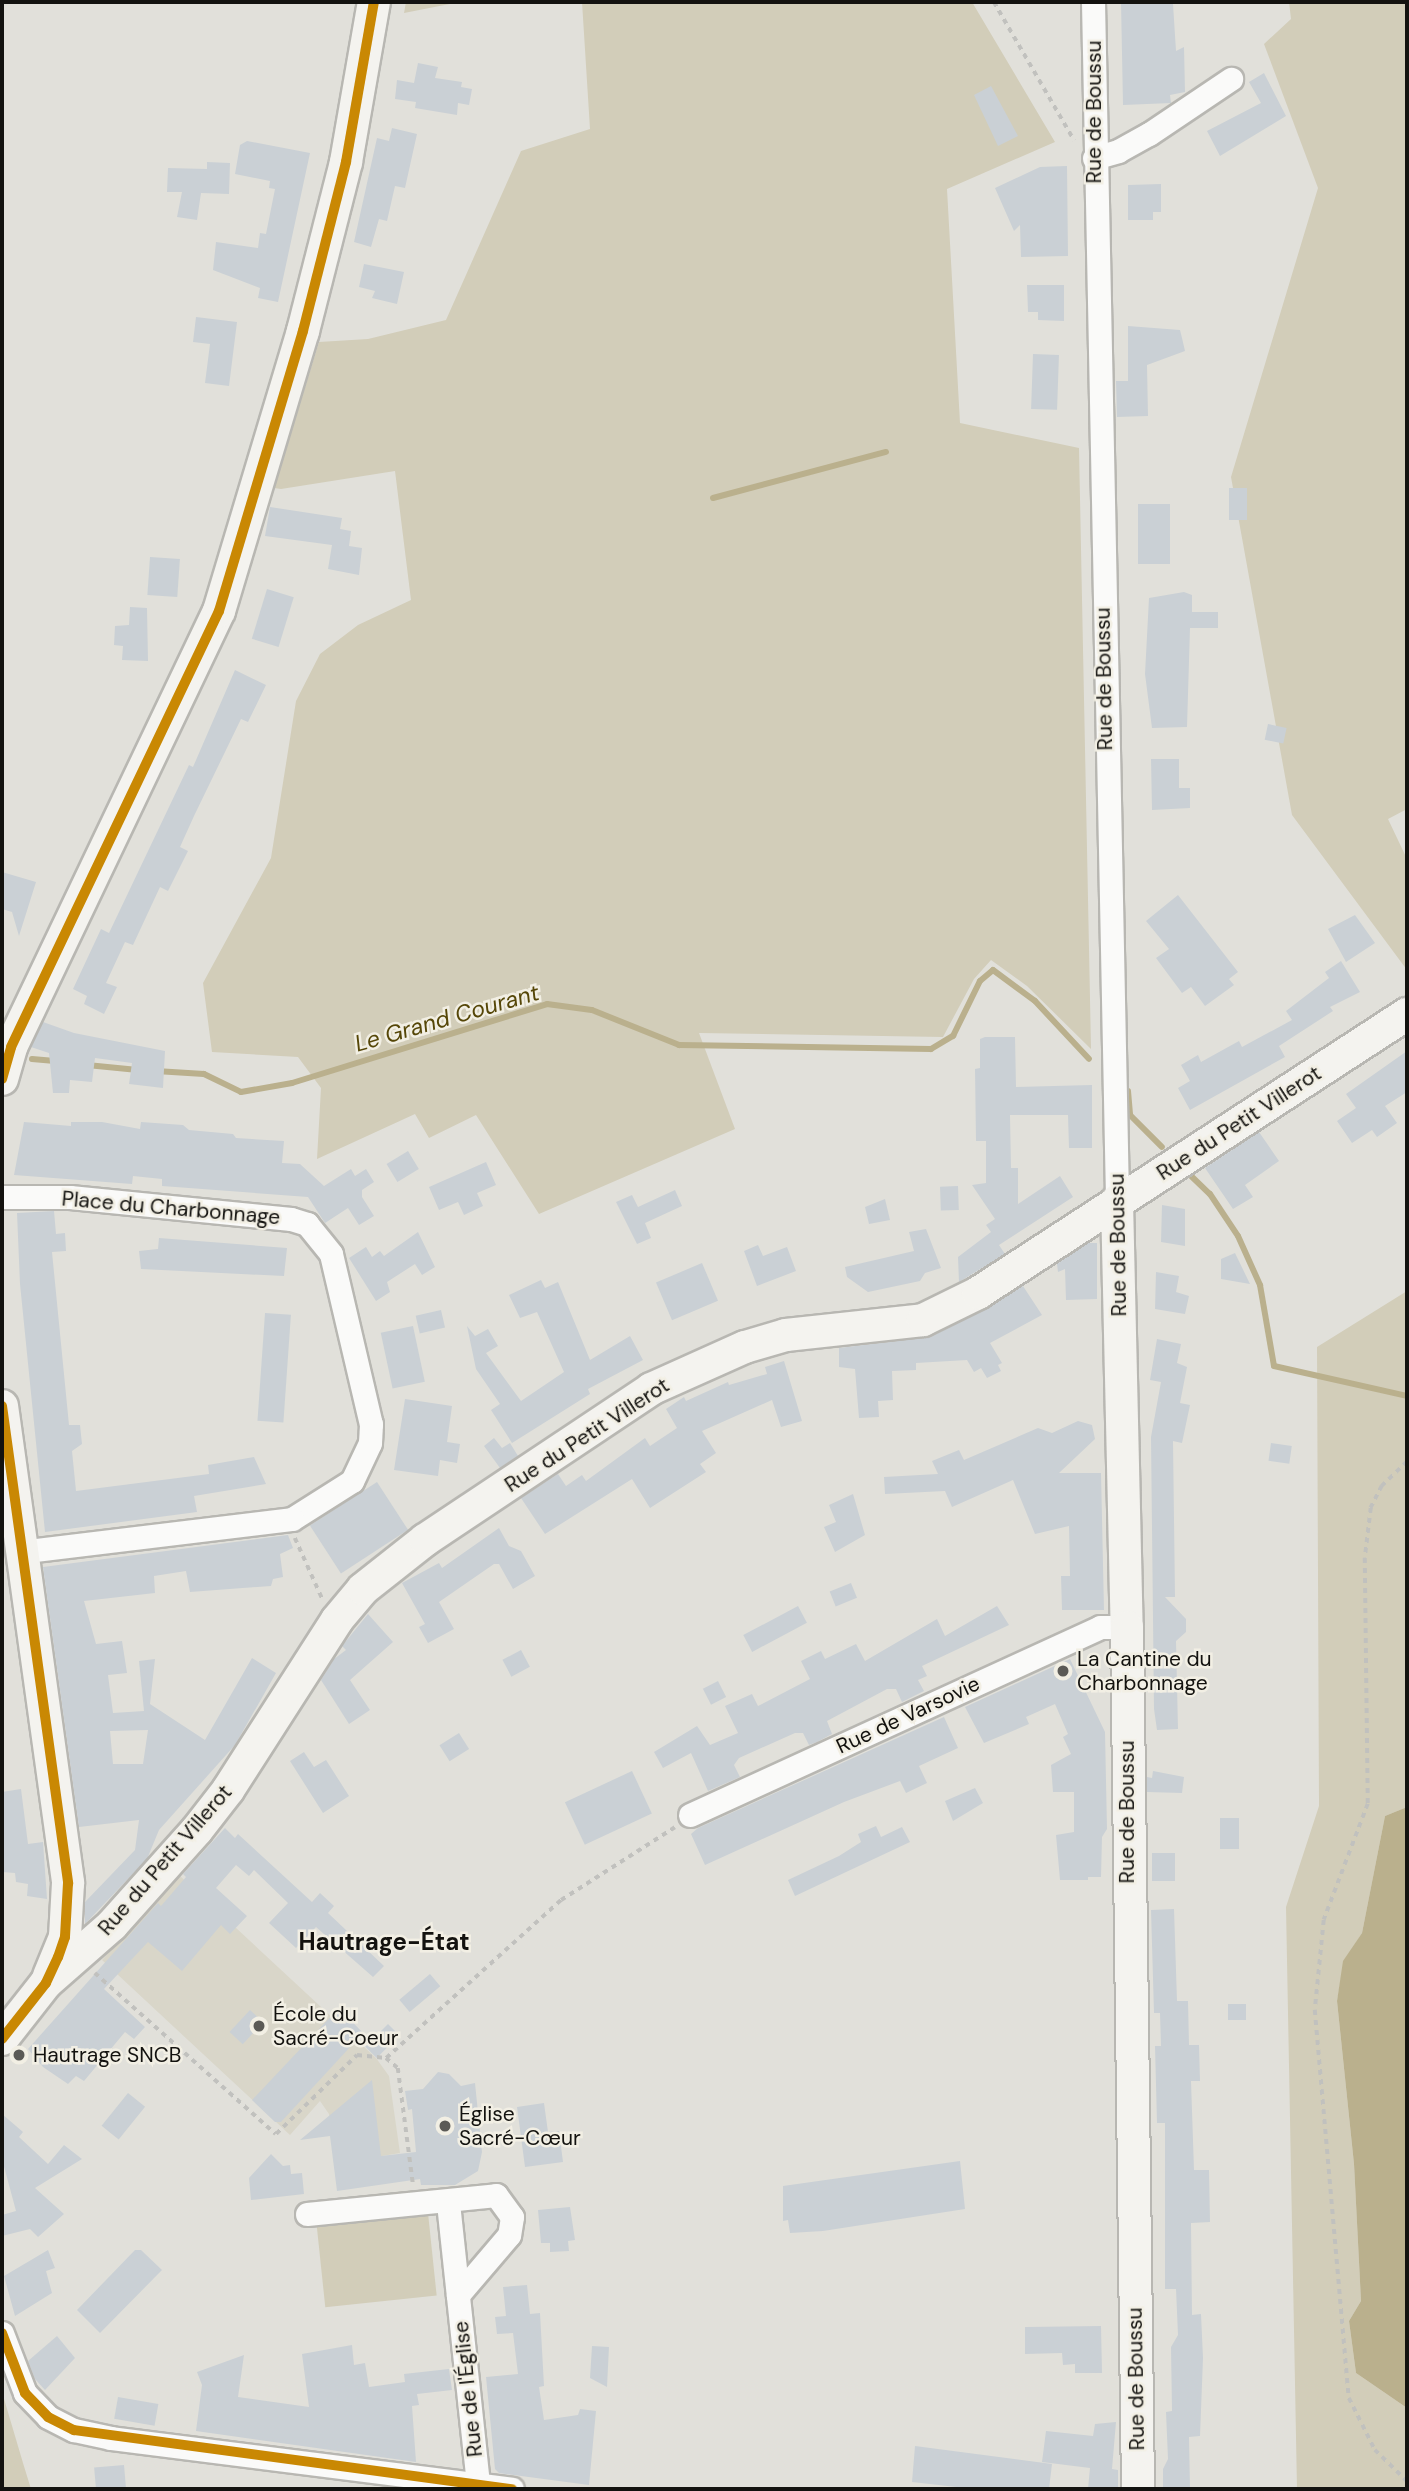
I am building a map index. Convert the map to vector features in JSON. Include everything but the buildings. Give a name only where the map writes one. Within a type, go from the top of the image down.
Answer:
[{"type":"street","points":[[2,1079],[11,1047],[219,611],[303,331],[346,162],[374,2]]},
{"type":"street","name":"Rue de Boussu","points":[[1093,2],[1094,158],[1127,1627],[1138,2489]]},
{"type":"street","points":[[1094,158],[1118,152],[1231,79]]},
{"type":"street","name":"Rue du Petit Villerot","points":[[2,2039],[46,1983],[112,1925],[220,1800],[337,1620],[363,1589],[425,1540],[650,1389],[745,1347],[786,1335],[923,1320],[978,1293],[1407,1014]]},
{"type":"street","name":"Place du Charbonnage","points":[[2,1197],[70,1197],[290,1219],[307,1224],[322,1238],[331,1254],[368,1410],[370,1443],[352,1481],[292,1519],[19,1552]]},
{"type":"street","points":[[2,1406],[19,1552],[68,1883],[65,1937],[46,1983]]},
{"type":"street","name":"Rue de Varsovie","points":[[691,1815],[1100,1627],[1127,1627]]},
{"type":"street","name":"Rue de l'Église","points":[[307,2214],[448,2203],[496,2195],[512,2217],[509,2235],[458,2295]]},
{"type":"street","name":"Rue de l'Église","points":[[448,2203],[478,2484]]},
{"type":"street","points":[[2,2333],[25,2393],[48,2417],[74,2430],[111,2438],[512,2489]]},
{"type":"path","points":[[993,2],[1071,136],[1094,158]]},
{"type":"path","points":[[1407,1462],[1382,1486],[1371,1508],[1365,1558],[1368,1804],[1324,1920],[1315,2010],[1349,2398],[1375,2450],[1407,2481]]},
{"type":"path","points":[[292,1519],[301,1551],[337,1620]]},
{"type":"path","points":[[386,2058],[561,1900],[691,1815]]},
{"type":"path","points":[[76,1956],[276,2134],[357,2055],[386,2058],[398,2068],[416,2205]]},
{"type":"shaded area","points":[[406,2],[460,2],[404,13]]},
{"type":"shaded area","points":[[582,2],[972,2],[1055,142],[947,189],[960,423],[1079,448],[1091,1049],[1027,986],[991,960],[974,979],[943,1037],[699,1033],[735,1129],[539,1214],[476,1115],[429,1138],[415,1114],[317,1159],[321,1088],[298,1057],[212,1052],[203,983],[271,858],[296,701],[320,654],[358,625],[411,600],[395,471],[281,489],[267,487],[289,409],[298,410],[319,342],[368,339],[446,320],[521,151],[590,129]]},
{"type":"shaded area","points":[[1289,2],[1407,2],[1407,809],[1388,819],[1407,859],[1407,970],[1292,815],[1231,477],[1318,188],[1264,44],[1291,19]]},
{"type":"shaded area","points":[[1407,1291],[1407,1807],[1385,1816],[1362,1933],[1344,1961],[1337,2001],[1354,2164],[1361,2301],[1349,2321],[1356,2373],[1407,2408],[1407,2489],[1297,2489],[1286,1907],[1319,1806],[1317,1347]]},
{"type":"shaded area","points":[[1407,1807],[1407,2408],[1356,2373],[1349,2321],[1361,2301],[1354,2164],[1337,2001],[1343,1961],[1362,1933],[1385,1816]]},
{"type":"shaded area","name":"École du Sacré-Coeur","points":[[179,1875],[376,2058],[389,2076],[400,2153],[334,2164],[329,2114],[320,2101],[290,2135],[102,1960]]},
{"type":"shaded area","points":[[428,2213],[437,2296],[325,2307],[317,2225]]},
{"type":"shaded area","points":[[2,2392],[23,2463],[31,2489],[2,2489]]},
{"type":"waterway","points":[[713,498],[886,452]]},
{"type":"waterway","name":"Le Grand Courant","points":[[156,1071],[204,1074],[241,1092],[292,1083],[547,1004],[592,1010],[679,1045],[931,1049],[953,1036],[980,981],[993,970],[1035,1001],[1089,1059]]},
{"type":"waterway","name":"Le Grand Courant","points":[[32,1059],[55,1061]]},
{"type":"waterway","name":"Le Grand Courant","points":[[87,1065],[138,1070]]},
{"type":"waterway","points":[[1128,1091],[1130,1115],[1162,1147]]},
{"type":"waterway","name":"Le Grand Courant","points":[[1188,1173],[1210,1194],[1238,1236],[1260,1285],[1274,1366],[1407,1396]]},
{"type":"transit line","points":[[2,1079],[11,1047],[219,611],[303,331],[346,162],[374,2]]},
{"type":"transit line","points":[[2,1406],[68,1883],[65,1937],[58,1957],[46,1983],[2,2039]]},
{"type":"transit line","points":[[2,2333],[25,2393],[48,2417],[74,2430],[512,2489]]},
{"type":"place","name":"La Cantine du Charbonnage","points":[[1063,1671]]},
{"type":"place","name":"École du Sacré-Coeur","points":[[259,2026]]},
{"type":"place","name":"Hautrage SNCB","points":[[19,2055]]},
{"type":"place","name":"Église Sacré-Cœur","points":[[445,2126]]},
{"type":"district","name":"Hautrage-État","points":[[384,1942]]}]
